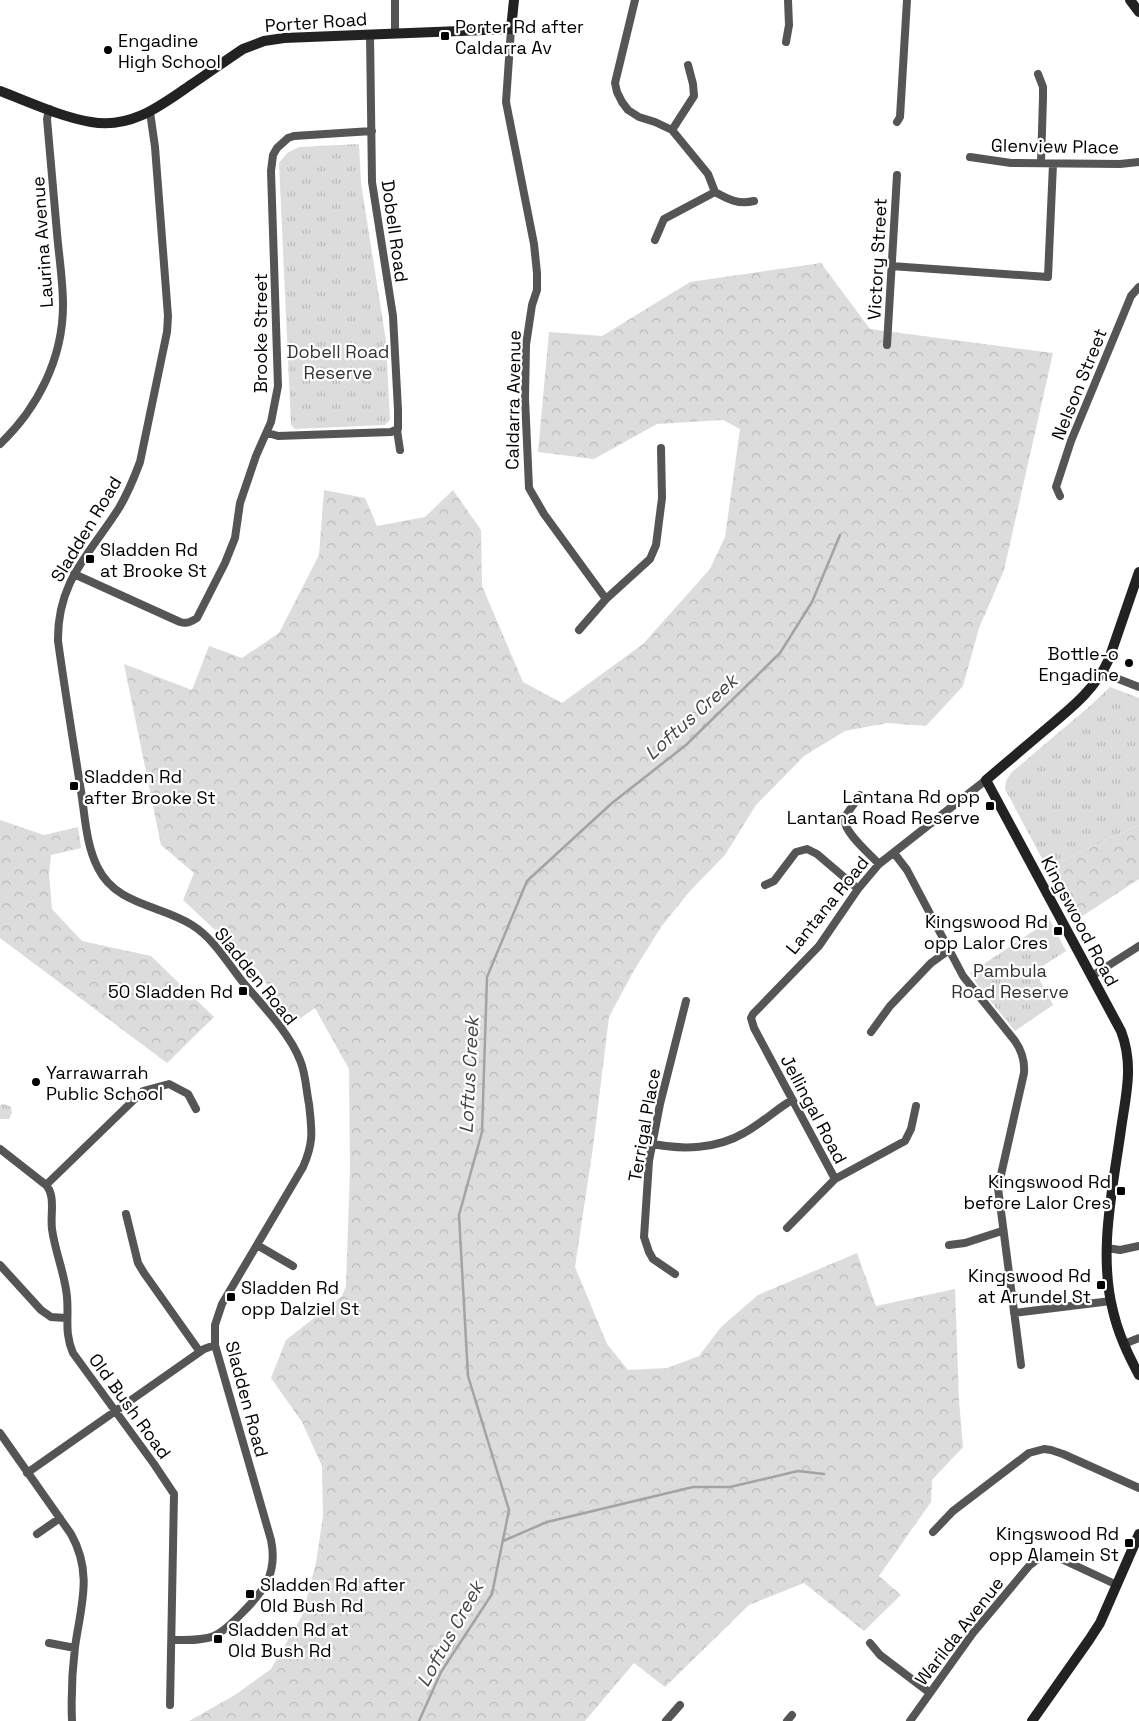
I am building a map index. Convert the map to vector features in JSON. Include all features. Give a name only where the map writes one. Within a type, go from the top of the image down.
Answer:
[{"type":"street","points":[[395,0],[395,33]]},
{"type":"street","name":"Caldarra Avenue","points":[[514,0],[506,102],[534,244],[537,273],[537,290],[532,305],[526,345],[525,398],[529,488],[544,514],[606,599]]},
{"type":"street","points":[[635,0],[615,83],[622,102],[628,110],[639,117],[672,130],[708,174],[714,192],[744,204],[754,201]]},
{"type":"street","points":[[786,42],[789,25],[788,0]]},
{"type":"street","points":[[897,122],[900,117],[906,0]]},
{"type":"street","points":[[1130,0],[1139,12]]},
{"type":"street","name":"Porter Road","points":[[0,91],[84,121],[100,123],[126,121],[150,112],[243,49],[254,44],[284,38],[511,29]]},
{"type":"street","name":"Dobell Road","points":[[370,34],[372,182],[395,340],[399,418],[397,430],[400,450]]},
{"type":"street","points":[[672,130],[694,96],[688,65]]},
{"type":"street","points":[[1038,74],[1043,87],[1041,163]]},
{"type":"street","name":"Laurina Avenue","points":[[0,444],[28,413],[45,384],[57,351],[61,330],[63,292],[47,119],[48,109]]},
{"type":"street","name":"Sladden Road","points":[[150,112],[155,147],[168,307],[166,339],[140,462],[135,476],[120,507],[74,574],[61,606],[58,622],[58,641],[88,837],[98,868],[105,880],[116,891],[130,899],[168,912],[194,926],[206,937],[286,1035],[301,1062],[311,1121],[310,1149],[303,1167],[230,1288],[218,1312],[215,1325],[215,1345],[271,1540],[272,1568],[268,1581],[260,1593],[220,1633],[198,1640],[172,1640]]},
{"type":"street","name":"Brooke Street","points":[[74,574],[184,624],[192,622],[197,618],[225,563],[235,538],[240,503],[256,456],[268,433],[273,413],[278,377],[271,171],[274,155],[282,142],[294,136],[372,131]]},
{"type":"street","name":"Glenview Place","points":[[970,157],[1010,164],[1120,164],[1139,162]]},
{"type":"street","points":[[891,266],[1048,276],[1053,164]]},
{"type":"street","name":"Victory Street","points":[[887,345],[897,175]]},
{"type":"street","points":[[655,240],[664,219],[714,192]]},
{"type":"street","name":"Nelson Street","points":[[1060,496],[1056,487],[1071,441],[1131,296],[1139,287]]},
{"type":"street","points":[[268,433],[278,436],[397,430]]},
{"type":"street","points":[[579,630],[606,599],[650,559],[656,545],[662,498],[661,448]]},
{"type":"street","name":"Lantana Road","points":[[751,1018],[756,1010],[819,946],[858,889],[879,864],[986,780],[1090,691],[1103,673],[1139,572]]},
{"type":"street","points":[[1103,673],[1139,686]]},
{"type":"street","name":"Kingswood Road","points":[[986,780],[1121,1031],[1127,1051],[1129,1067],[1112,1191],[1107,1270],[1114,1316],[1124,1344],[1139,1375]]},
{"type":"street","points":[[860,795],[845,818],[845,826],[851,835],[879,864]]},
{"type":"street","points":[[765,885],[774,881],[796,852],[807,850],[817,854],[858,889]]},
{"type":"street","points":[[894,853],[907,870],[970,986],[1015,1041],[1020,1048],[1024,1060],[1024,1073],[998,1188],[1002,1231],[1007,1255],[1021,1365]]},
{"type":"street","points":[[1092,976],[1139,946]]},
{"type":"street","points":[[871,1032],[890,1006],[932,963],[949,950]]},
{"type":"street","name":"Terrigal Place","points":[[675,1274],[653,1258],[644,1237],[649,1161],[652,1144],[686,1000]]},
{"type":"street","name":"Jellingal Road","points":[[751,1018],[754,1028],[835,1179],[787,1228]]},
{"type":"street","points":[[0,1149],[46,1185],[143,1091],[169,1084],[188,1094],[196,1108]]},
{"type":"street","points":[[652,1144],[670,1148],[722,1143],[745,1133],[792,1100]]},
{"type":"street","points":[[835,1179],[905,1141],[911,1129],[916,1106]]},
{"type":"street","name":"Old Bush Road","points":[[46,1185],[51,1192],[51,1228],[67,1297],[68,1342],[73,1353],[174,1494],[170,1705]]},
{"type":"street","points":[[126,1214],[138,1263],[200,1352]]},
{"type":"street","points":[[949,1245],[965,1243],[1002,1231]]},
{"type":"street","points":[[257,1245],[293,1266]]},
{"type":"street","points":[[1107,1248],[1120,1250],[1139,1246]]},
{"type":"street","points":[[0,1265],[41,1310],[51,1317],[66,1318]]},
{"type":"street","points":[[1014,1313],[1111,1301]]},
{"type":"street","points":[[1124,1344],[1139,1338]]},
{"type":"street","points":[[27,1473],[200,1352],[215,1345]]},
{"type":"street","points":[[0,1433],[77,1544],[83,1563],[85,1573],[84,1592],[72,1679],[72,1721]]},
{"type":"street","points":[[932,1532],[961,1505],[1019,1459],[1037,1450],[1052,1450],[1064,1454],[1139,1488]]},
{"type":"street","points":[[37,1534],[60,1518]]},
{"type":"street","points":[[1032,1721],[1100,1623],[1139,1534]]},
{"type":"street","name":"Warilda Avenue","points":[[910,1721],[973,1633],[1037,1560],[1046,1556],[1057,1557],[1117,1585]]},
{"type":"street","points":[[49,1644],[75,1648]]},
{"type":"street","points":[[870,1644],[880,1656],[930,1693]]},
{"type":"street","points":[[666,1721],[680,1705]]},
{"type":"green space","name":"Dobell Road Reserve","points":[[359,144],[361,183],[386,341],[390,420],[385,425],[295,429],[291,425],[279,163],[287,153],[299,147]]},
{"type":"green space","points":[[821,263],[870,329],[1053,353],[1004,570],[979,628],[963,686],[926,726],[887,723],[845,731],[804,756],[756,805],[725,855],[690,891],[661,927],[633,972],[609,1017],[593,1147],[575,1267],[607,1344],[628,1370],[667,1368],[699,1356],[721,1327],[758,1295],[857,1253],[876,1306],[955,1289],[959,1400],[963,1447],[932,1480],[931,1502],[879,1576],[901,1595],[864,1631],[804,1583],[749,1605],[665,1687],[634,1663],[585,1721],[189,1721],[235,1695],[271,1669],[302,1616],[316,1563],[323,1516],[322,1466],[302,1422],[271,1378],[286,1340],[342,1296],[346,1286],[350,1169],[349,1069],[315,1008],[291,1025],[259,971],[183,900],[194,873],[161,845],[124,664],[192,690],[209,646],[242,658],[279,633],[319,555],[324,490],[365,498],[377,526],[425,517],[453,490],[481,530],[482,586],[523,682],[562,703],[643,644],[710,569],[725,537],[740,429],[723,420],[657,424],[594,459],[538,452],[549,332],[602,336],[690,282]]},
{"type":"green space","points":[[1110,687],[1139,698],[1139,825],[1047,868],[1005,789],[1006,781],[1011,773]]},
{"type":"green space","points":[[0,820],[44,835],[78,827],[81,848],[51,855],[49,874],[52,909],[82,941],[151,956],[214,1017],[167,1063],[0,938]]},
{"type":"green space","points":[[1139,825],[1139,879],[1075,921],[1047,868]]},
{"type":"green space","name":"Pambula Road Reserve","points":[[1050,920],[1066,951],[1035,971],[1053,1005],[1015,1031],[970,973]]},
{"type":"green space","points":[[4,1104],[11,1107],[12,1113],[9,1119],[0,1119],[0,1105]]},
{"type":"waterway","name":"Loftus Creek","points":[[419,1721],[441,1672],[492,1594],[509,1510],[468,1376],[459,1215],[482,1132],[487,977],[527,881],[612,803],[686,745],[780,653],[812,602],[840,535]]},
{"type":"waterway","points":[[503,1541],[547,1522],[693,1487],[730,1487],[798,1471],[824,1474]]},
{"type":"place","name":"Porter Rd after Caldarra Av","points":[[445,36]]},
{"type":"place","name":"Engadine High School","points":[[108,50]]},
{"type":"place","name":"Sladden Rd at Brooke St","points":[[90,559]]},
{"type":"place","name":"Bottle-o Engadine","points":[[1129,663]]},
{"type":"place","name":"Sladden Rd after Brooke St","points":[[74,786]]},
{"type":"place","name":"Lantana Rd opp Lantana Road Reserve","points":[[990,806]]},
{"type":"place","name":"Kingswood Rd opp Lalor Cres","points":[[1058,931]]},
{"type":"place","name":"50 Sladden Rd","points":[[243,991]]},
{"type":"place","name":"Yarrawarrah Public School","points":[[36,1082]]},
{"type":"place","name":"Kingswood Rd before Lalor Cres","points":[[1121,1191]]},
{"type":"place","name":"Kingswood Rd at Arundel St","points":[[1101,1285]]},
{"type":"place","name":"Sladden Rd opp Dalziel St","points":[[231,1297]]},
{"type":"place","name":"Kingswood Rd opp Alamein St","points":[[1129,1543]]},
{"type":"place","name":"Sladden Rd after Old Bush Rd","points":[[250,1594]]},
{"type":"place","name":"Sladden Rd at Old Bush Rd","points":[[218,1639]]}]
